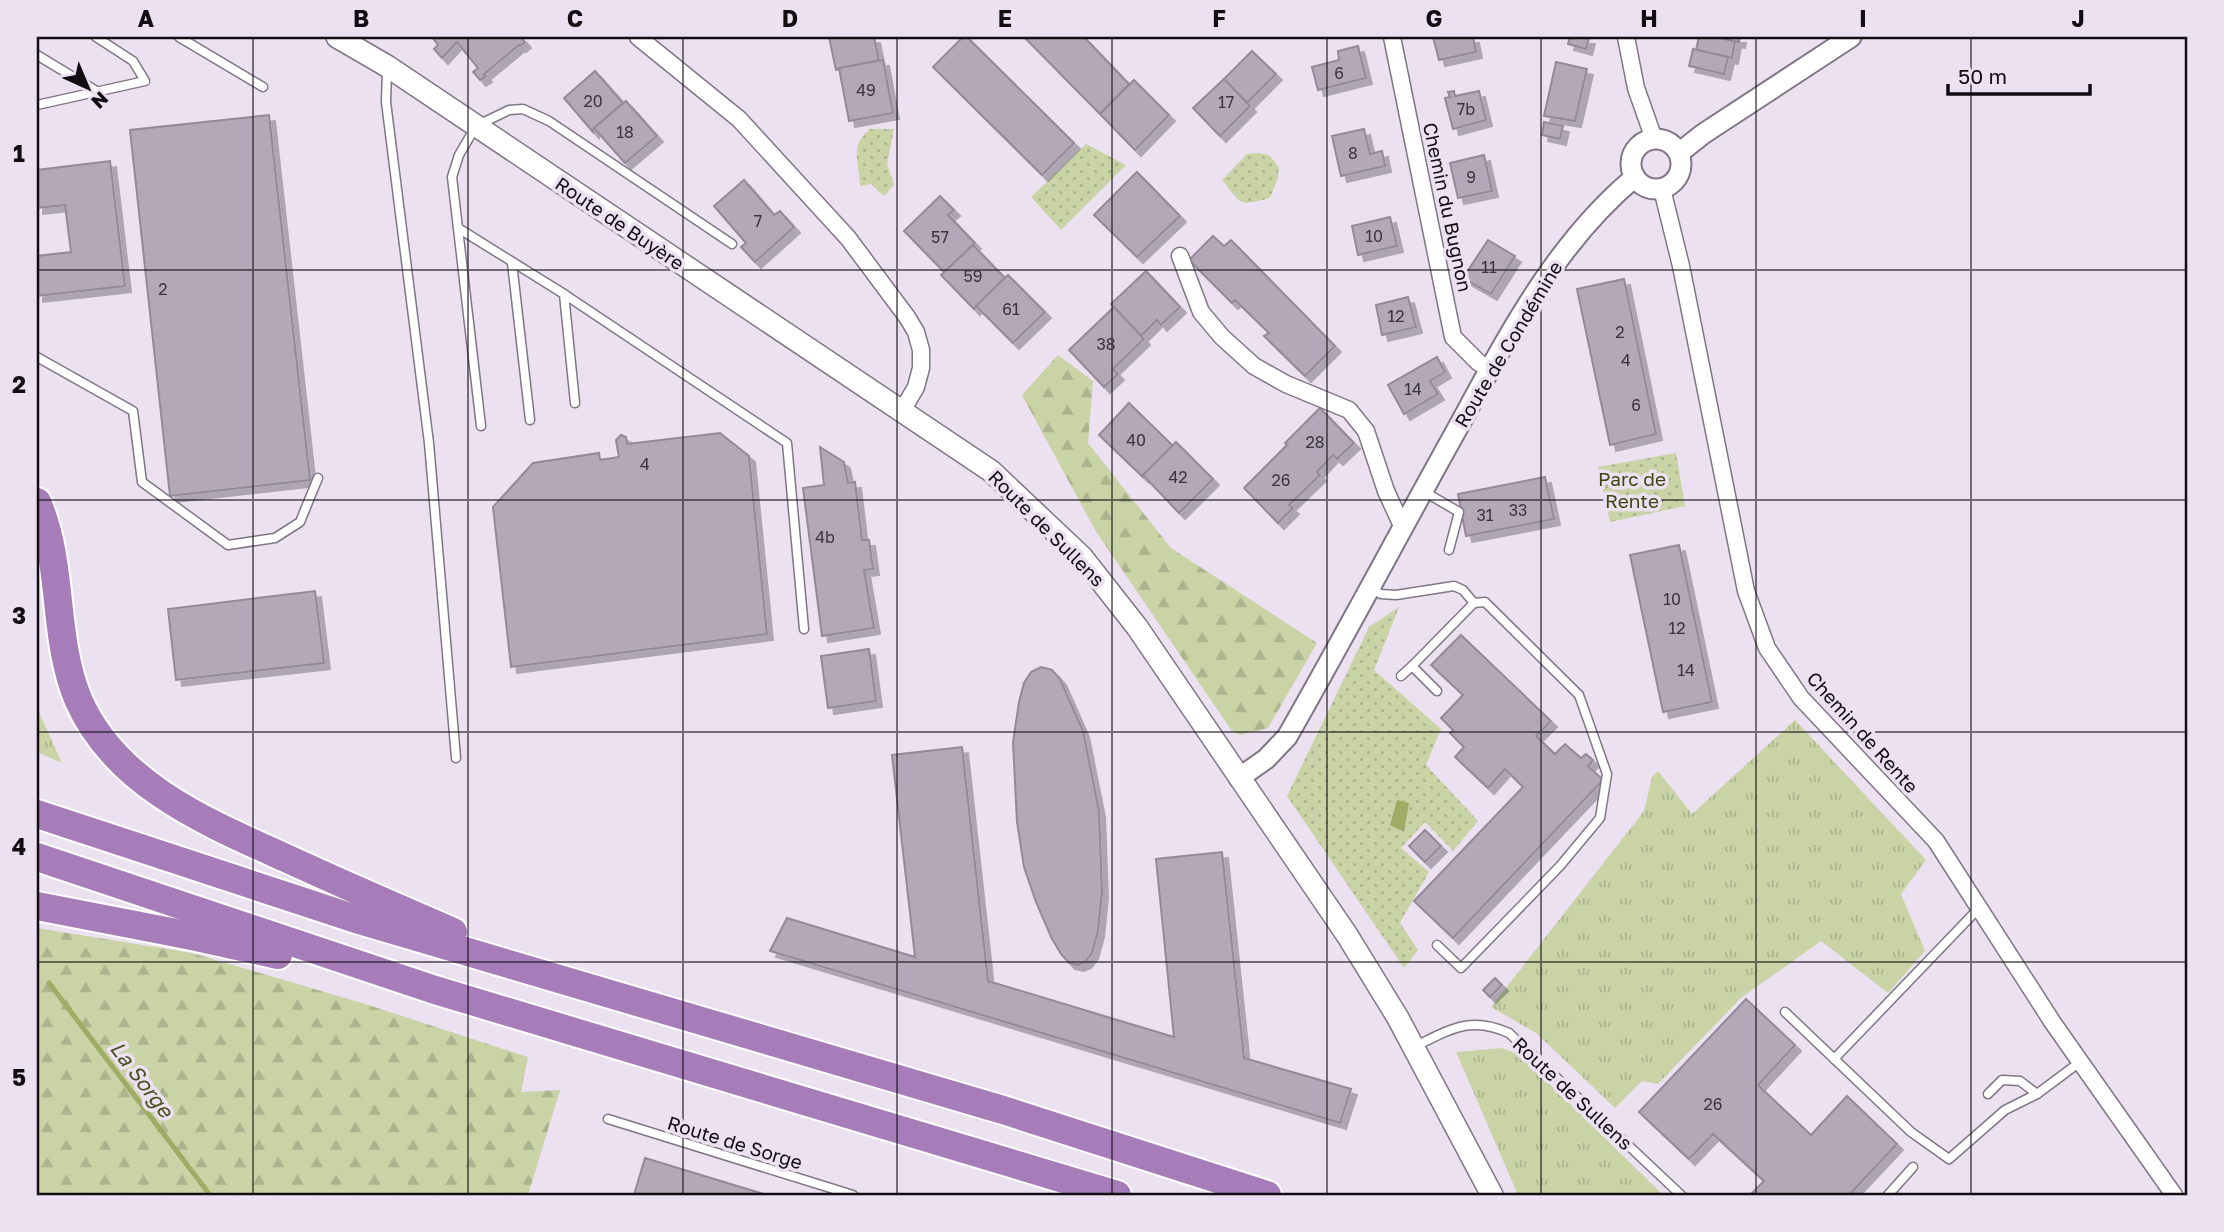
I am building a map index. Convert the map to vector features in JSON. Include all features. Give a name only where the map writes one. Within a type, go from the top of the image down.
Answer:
[{"type":"highway","points":[[37,502],[48,536],[65,651],[78,699],[105,742],[134,773],[167,799],[226,831],[558,977]]},
{"type":"highway","points":[[37,814],[356,919],[1003,1110],[1267,1195]]},
{"type":"highway","points":[[37,857],[435,990],[1117,1195]]},
{"type":"highway","points":[[37,906],[192,936],[435,990]]},
{"type":"main road","name":"Route de Buyère","points":[[337,37],[387,66],[902,411]]},
{"type":"main road","name":"Route de Sullens","points":[[902,411],[990,471],[1082,557],[1137,627],[1347,935],[1414,1048],[1492,1195]]},
{"type":"street","points":[[638,37],[746,127],[848,238],[906,317],[916,332],[921,350],[921,368],[916,387],[902,411]]},
{"type":"street","name":"Chemin du Bugnon","points":[[1392,37],[1453,337],[1490,370]]},
{"type":"street","points":[[1626,37],[1636,88],[1654,139]]},
{"type":"street","points":[[1679,153],[1703,134],[1851,37]]},
{"type":"street","points":[[1654,139],[1668,142],[1679,153],[1681,171],[1670,185],[1662,189],[1644,186],[1635,177],[1632,170],[1634,153],[1646,141],[1654,139]]},
{"type":"street","name":"Route de Condémine","points":[[1239,778],[1266,759],[1287,737],[1542,280],[1596,212],[1635,177]]},
{"type":"street","name":"Chemin de Rente","points":[[1662,189],[1684,280],[1746,591],[1767,648],[1801,698],[1936,841],[2080,1062],[2174,1195]]},
{"type":"street","points":[[1180,256],[1201,312],[1222,337],[1254,366],[1286,384],[1349,410],[1366,431],[1386,491],[1403,528]]},
{"type":"lane","points":[[37,105],[145,81],[133,61],[96,37]]},
{"type":"lane","points":[[179,37],[263,87]]},
{"type":"lane","points":[[37,55],[98,92]]},
{"type":"lane","points":[[387,66],[386,102],[429,443],[456,758]]},
{"type":"lane","points":[[481,426],[453,177],[459,155],[476,126],[509,110],[523,109],[549,121],[732,244]]},
{"type":"lane","points":[[458,228],[565,294],[787,443],[804,629]]},
{"type":"lane","points":[[512,263],[530,419]]},
{"type":"lane","points":[[565,294],[575,403]]},
{"type":"lane","points":[[37,357],[132,411],[142,482],[228,545],[275,538],[300,522],[317,478]]},
{"type":"lane","points":[[1423,491],[1459,512],[1449,550]]},
{"type":"lane","points":[[1369,588],[1381,594],[1396,595],[1454,586],[1463,590],[1474,603]]},
{"type":"lane","points":[[1401,676],[1474,603],[1485,602],[1579,695],[1606,774],[1600,818],[1560,866],[1461,968],[1437,945]]},
{"type":"lane","points":[[1412,666],[1437,691]]},
{"type":"lane","points":[[1834,1059],[1979,908]]},
{"type":"lane","points":[[1785,1012],[1911,1132],[1949,1159],[2005,1110],[2037,1094],[2080,1062]]},
{"type":"lane","name":"Route de Sullens","points":[[1414,1048],[1458,1026],[1487,1025],[1509,1033],[1681,1195]]},
{"type":"lane","points":[[1988,1094],[2002,1080],[2020,1081],[2037,1094]]},
{"type":"lane","name":"Route de Sorge","points":[[608,1119],[853,1195]]},
{"type":"lane","points":[[1888,1195],[1913,1167]]},
{"type":"green space","points":[[870,129],[894,129],[887,164],[894,185],[884,196],[871,184],[860,186],[857,149],[859,142]]},
{"type":"green space","points":[[1086,144],[1126,165],[1061,230],[1031,197]]},
{"type":"green space","points":[[1247,154],[1269,155],[1279,167],[1278,177],[1270,198],[1242,202],[1222,180]]},
{"type":"green space","points":[[1058,355],[1093,381],[1088,443],[1171,548],[1317,643],[1268,728],[1240,735],[1232,731],[1095,530],[1022,395]]},
{"type":"green space","name":"Parc de Rente","points":[[1676,453],[1685,506],[1610,522],[1598,467]]},
{"type":"green space","points":[[1399,607],[1374,670],[1441,729],[1426,765],[1478,821],[1453,851],[1425,822],[1401,848],[1429,872],[1400,923],[1418,950],[1404,968],[1287,796],[1369,627]]},
{"type":"green space","points":[[37,708],[62,763],[37,752]]},
{"type":"green space","points":[[1795,720],[1926,860],[1901,894],[1925,951],[1888,993],[1821,941],[1741,998],[1658,1084],[1642,1081],[1615,1108],[1536,1033],[1491,1007],[1644,811],[1652,777],[1658,771],[1692,814]]},
{"type":"green space","points":[[37,928],[192,953],[362,1003],[528,1057],[521,1092],[560,1090],[528,1195],[37,1195]]},
{"type":"green space","points":[[1502,1048],[1520,1055],[1663,1195],[1518,1195],[1456,1052]]},
{"type":"shaded area","points":[[1397,800],[1409,803],[1404,832],[1390,825]]},
{"type":"building","points":[[432,37],[521,37],[525,42],[480,80],[473,72],[478,68],[457,42],[442,58],[434,49],[438,45]]},
{"type":"building","points":[[829,37],[874,37],[879,60],[836,70]]},
{"type":"building","points":[[963,37],[967,37],[1074,143],[1042,175],[933,67]]},
{"type":"building","points":[[1024,37],[1084,37],[1129,84],[1100,114]]},
{"type":"building","points":[[1433,37],[1473,37],[1476,52],[1439,60]]},
{"type":"building","points":[[1570,37],[1589,38],[1586,49],[1568,44]]},
{"type":"building","points":[[1699,37],[1735,41],[1732,58],[1696,50]]},
{"type":"building","points":[[1716,37],[1740,37],[1739,42]]},
{"type":"building","points":[[1358,46],[1366,78],[1318,90],[1312,67],[1339,60],[1338,51]]},
{"type":"building","points":[[1693,49],[1728,57],[1724,74],[1689,66]]},
{"type":"building","points":[[1252,51],[1276,74],[1247,103],[1224,79]]},
{"type":"building","points":[[883,60],[893,113],[849,121],[839,68]]},
{"type":"building","points":[[1556,62],[1587,69],[1575,121],[1544,116]]},
{"type":"building","points":[[595,71],[623,103],[594,128],[593,132],[564,98]]},
{"type":"building","points":[[1224,79],[1250,106],[1220,136],[1193,108]]},
{"type":"building","points":[[1134,80],[1169,115],[1135,150],[1100,114]]},
{"type":"building","points":[[1454,91],[1455,96],[1479,91],[1486,120],[1453,129],[1445,98],[1450,97],[1448,92]]},
{"type":"building","points":[[626,101],[657,136],[625,163],[594,128]]},
{"type":"building","points":[[269,115],[310,480],[170,496],[130,130]]},
{"type":"building","points":[[1544,122],[1563,126],[1560,139],[1542,135]]},
{"type":"building","points":[[1364,129],[1370,154],[1382,151],[1385,166],[1341,176],[1332,136]]},
{"type":"building","points":[[1484,155],[1492,191],[1458,198],[1450,163]]},
{"type":"building","points":[[110,161],[125,286],[37,296],[37,256],[71,252],[65,205],[37,208],[37,170]]},
{"type":"building","points":[[1137,172],[1180,216],[1137,257],[1094,215]]},
{"type":"building","points":[[744,180],[774,215],[780,211],[794,227],[755,262],[741,247],[746,243],[714,206]]},
{"type":"building","points":[[940,196],[954,210],[948,215],[975,243],[945,273],[904,231]]},
{"type":"building","points":[[1390,217],[1397,246],[1358,255],[1352,226]]},
{"type":"building","points":[[1213,236],[1224,246],[1231,240],[1335,346],[1305,376],[1264,336],[1269,333],[1235,300],[1232,303],[1189,260]]},
{"type":"building","points":[[1488,240],[1515,256],[1491,294],[1463,278]]},
{"type":"building","points":[[973,245],[1005,278],[974,309],[941,275]]},
{"type":"building","points":[[1146,271],[1180,307],[1161,325],[1157,320],[1141,336],[1111,304]]},
{"type":"building","points":[[1008,275],[1045,312],[1013,343],[976,306]]},
{"type":"building","points":[[1624,279],[1656,434],[1610,445],[1577,289]]},
{"type":"building","points":[[1408,297],[1416,327],[1382,335],[1376,305]]},
{"type":"building","points":[[1114,307],[1144,339],[1113,369],[1118,374],[1104,387],[1069,350]]},
{"type":"building","points":[[1437,357],[1445,372],[1430,381],[1438,394],[1404,414],[1388,385]]},
{"type":"building","points":[[1129,403],[1173,446],[1143,477],[1099,435]]},
{"type":"building","points":[[1320,408],[1354,443],[1337,459],[1333,455],[1317,472],[1320,475],[1289,505],[1293,508],[1278,523],[1244,488]]},
{"type":"building","points":[[720,433],[749,456],[767,634],[511,667],[493,507],[533,463],[599,453],[600,460],[619,457],[616,440],[621,435],[626,437],[627,444]]},
{"type":"building","points":[[1176,442],[1213,479],[1179,513],[1143,475]]},
{"type":"building","points":[[820,447],[844,462],[848,483],[855,482],[862,540],[869,540],[873,569],[864,570],[874,628],[822,636],[803,488],[824,485]]},
{"type":"building","points":[[1545,477],[1554,519],[1466,536],[1458,494]]},
{"type":"building","points":[[1679,545],[1712,702],[1663,712],[1630,555]]},
{"type":"building","points":[[315,591],[324,663],[176,680],[168,609]]},
{"type":"building","points":[[1461,635],[1551,721],[1536,736],[1555,754],[1565,744],[1581,758],[1586,754],[1593,760],[1588,766],[1603,780],[1453,938],[1414,901],[1523,787],[1505,769],[1488,788],[1455,757],[1464,747],[1450,733],[1453,730],[1441,718],[1463,695],[1431,665]]},
{"type":"building","points":[[869,649],[876,701],[828,708],[821,656]]},
{"type":"building","points":[[1041,667],[1052,670],[1060,679],[1083,731],[1099,811],[1102,892],[1098,931],[1092,953],[1085,962],[1078,965],[1069,963],[1061,954],[1036,902],[1024,867],[1017,822],[1013,742],[1019,702],[1024,683],[1031,672]]},
{"type":"building","points":[[962,747],[988,981],[1174,1037],[1156,859],[1222,852],[1244,1058],[1351,1089],[1340,1123],[770,951],[787,918],[915,957],[892,755]]},
{"type":"building","points":[[1425,830],[1441,846],[1425,862],[1409,846]]},
{"type":"building","points":[[1495,978],[1502,985],[1490,997],[1483,990]]},
{"type":"building","points":[[1746,999],[1795,1045],[1758,1085],[1811,1135],[1847,1096],[1897,1144],[1849,1195],[1750,1195],[1764,1181],[1713,1134],[1689,1159],[1639,1112]]},
{"type":"building","points":[[645,1158],[767,1195],[634,1195]]},
{"type":"waterway","name":"La Sorge","points":[[49,983],[210,1195]]}]
